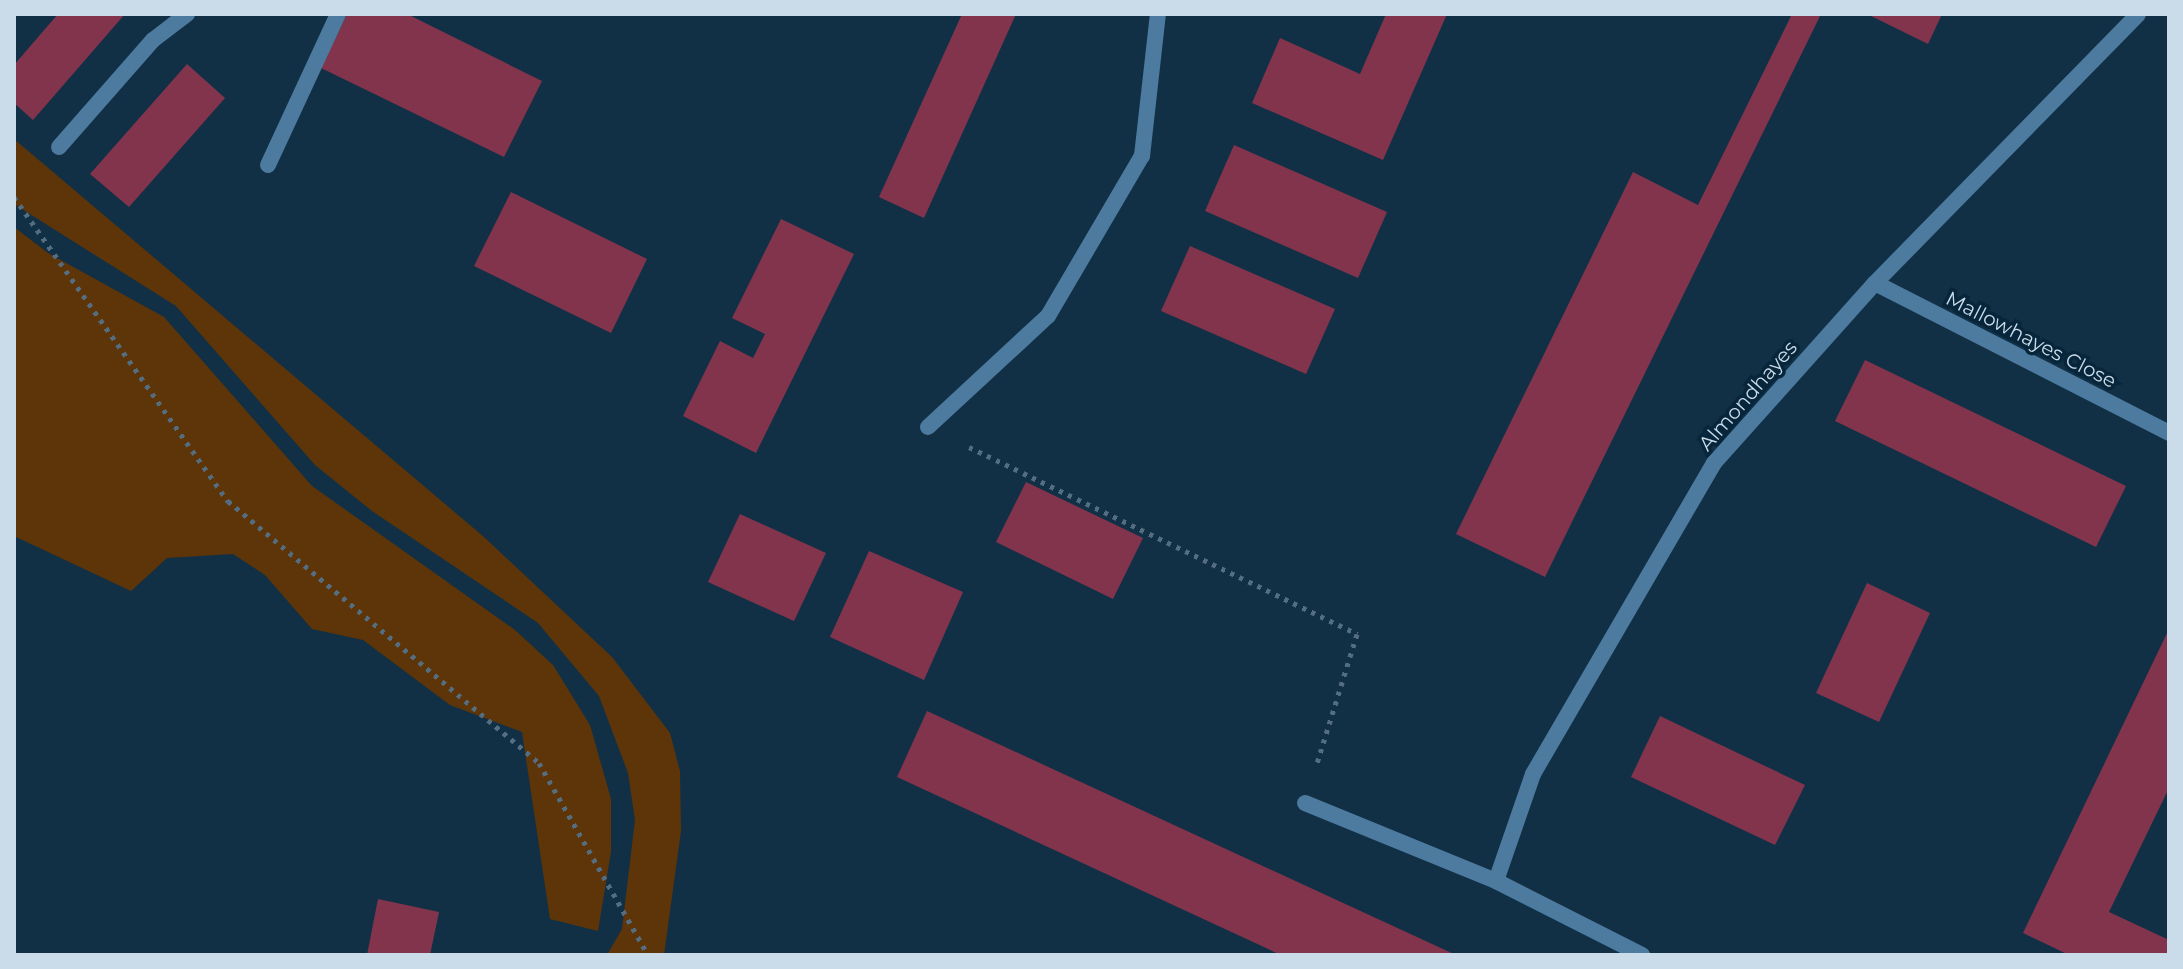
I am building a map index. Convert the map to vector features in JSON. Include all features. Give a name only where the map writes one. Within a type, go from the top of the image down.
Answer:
[{"type":"street","points":[[59,147],[153,40],[187,14]]},
{"type":"street","points":[[268,165],[338,14]]},
{"type":"street","points":[[928,427],[1048,316],[1142,156],[1158,14]]},
{"type":"street","name":"Almondhayes","points":[[1496,881],[1533,774],[1714,463],[1875,283],[2138,14]]},
{"type":"street","name":"Mallowhayes Close","points":[[1875,283],[2169,433]]},
{"type":"street","points":[[1305,803],[1496,881],[1642,955]]},
{"type":"path","points":[[14,197],[228,501],[539,763],[648,955]]},
{"type":"path","points":[[928,427],[1357,634],[1305,803]]},
{"type":"shaded area","points":[[14,139],[484,537],[612,657],[670,733],[680,771],[681,831],[664,955],[607,955],[622,929],[635,820],[628,773],[599,696],[538,623],[372,511],[315,465],[176,306],[14,204]]},
{"type":"shaded area","points":[[14,227],[48,253],[164,317],[312,486],[515,630],[553,665],[590,725],[611,799],[611,852],[598,931],[550,919],[522,732],[450,705],[363,640],[312,629],[265,575],[233,554],[167,558],[131,591],[14,536]]},
{"type":"building","points":[[58,14],[125,14],[33,120],[14,103],[14,65]]},
{"type":"building","points":[[347,14],[407,14],[542,81],[504,157],[321,68]]},
{"type":"building","points":[[962,14],[1016,14],[924,218],[879,197]]},
{"type":"building","points":[[1386,14],[1447,14],[1383,160],[1252,103],[1280,38],[1360,74]]},
{"type":"building","points":[[1792,14],[1821,14],[1545,577],[1456,534],[1633,172],[1698,205]]},
{"type":"building","points":[[1867,14],[1942,14],[1928,44]]},
{"type":"building","points":[[187,64],[225,98],[129,207],[90,174]]},
{"type":"building","points":[[1234,145],[1387,212],[1358,278],[1205,211]]},
{"type":"building","points":[[511,192],[647,259],[611,333],[474,266]]},
{"type":"building","points":[[781,219],[854,254],[756,453],[683,416],[720,341],[753,358],[765,334],[732,318]]},
{"type":"building","points":[[1190,246],[1335,309],[1306,374],[1161,311]]},
{"type":"building","points":[[1865,360],[2126,486],[2096,547],[1835,421]]},
{"type":"building","points":[[1026,482],[1143,538],[1113,599],[996,542]]},
{"type":"building","points":[[740,514],[826,553],[794,621],[708,582]]},
{"type":"building","points":[[869,551],[963,592],[924,680],[830,637]]},
{"type":"building","points":[[1867,583],[1930,613],[1879,722],[1816,693]]},
{"type":"building","points":[[2169,629],[2169,788],[2109,912],[2169,940],[2169,955],[2069,955],[2023,933]]},
{"type":"building","points":[[927,711],[1456,955],[1281,955],[897,777]]},
{"type":"building","points":[[1660,716],[1805,785],[1775,845],[1631,777]]},
{"type":"building","points":[[378,899],[439,912],[430,955],[367,955]]}]
